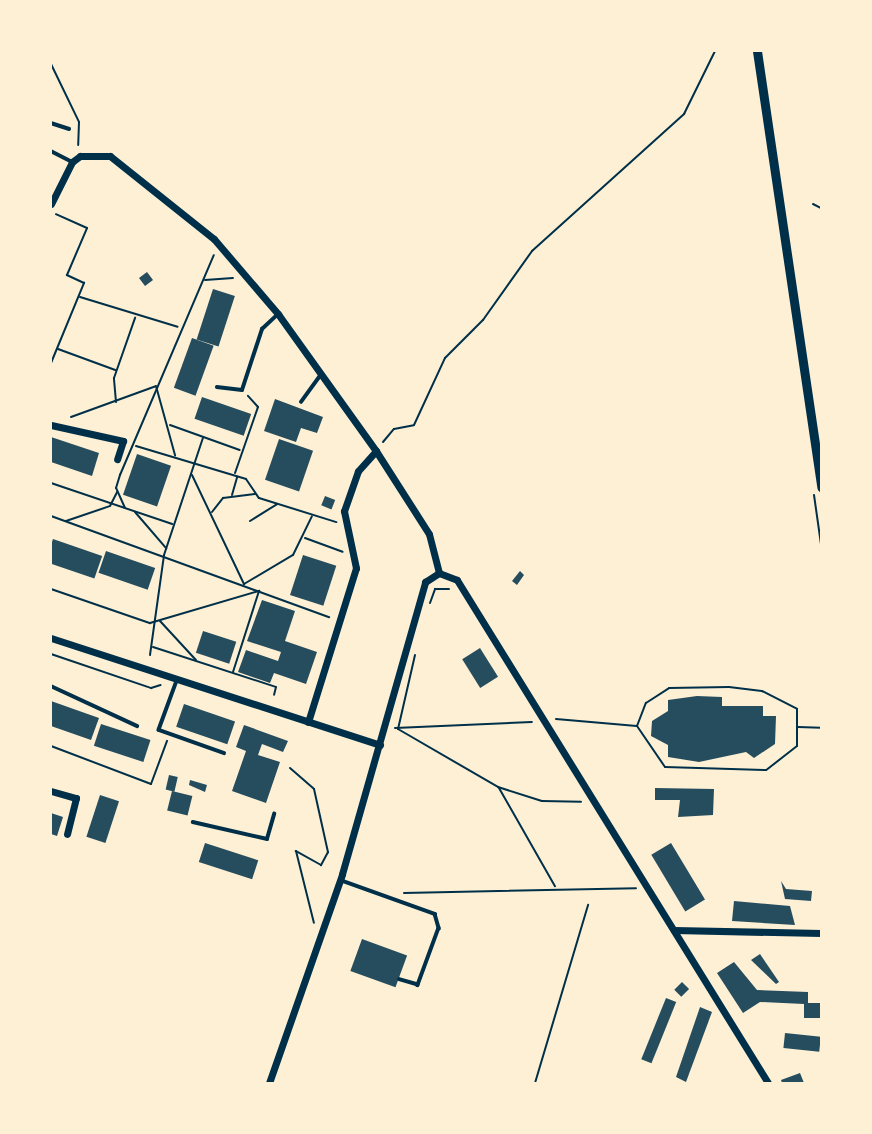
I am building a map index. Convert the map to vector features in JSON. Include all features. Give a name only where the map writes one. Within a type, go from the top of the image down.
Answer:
[{"type":"street","points":[[757,51],[821,487]]},
{"type":"street","points":[[51,204],[72,162],[80,156],[110,156],[125,164],[221,246],[278,314],[376,451],[429,534],[439,573]]},
{"type":"street","points":[[51,425],[69,425],[123,441],[117,459]]},
{"type":"street","points":[[308,722],[339,622],[355,556],[345,522],[358,471],[376,451]]},
{"type":"street","points":[[269,1083],[340,880],[425,582],[439,573]]},
{"type":"street","points":[[439,573],[457,580],[541,726],[674,930],[768,1083]]},
{"type":"street","points":[[51,638],[176,685],[380,745]]},
{"type":"street","points":[[51,791],[76,798],[67,834]]},
{"type":"street","points":[[674,930],[821,933]]},
{"type":"lane","points":[[51,123],[69,129]]},
{"type":"lane","points":[[51,151],[72,162]]},
{"type":"lane","points":[[217,387],[242,390],[262,329],[278,314]]},
{"type":"lane","points":[[301,402],[321,374]]},
{"type":"lane","points":[[176,685],[159,730],[224,753]]},
{"type":"lane","points":[[51,686],[137,726]]},
{"type":"lane","points":[[193,822],[267,839],[274,814]]},
{"type":"lane","points":[[340,880],[430,909],[439,928],[418,985],[400,980]]},
{"type":"path","points":[[376,451],[394,429],[414,425],[445,358],[483,320],[532,251],[684,114],[715,51]]},
{"type":"path","points":[[51,64],[79,122],[80,156]]},
{"type":"path","points":[[813,204],[821,208]]},
{"type":"path","points":[[51,212],[87,228],[67,275],[84,283],[51,363]]},
{"type":"path","points":[[66,521],[112,504],[178,327],[189,320],[221,246]]},
{"type":"path","points":[[205,279],[238,278]]},
{"type":"path","points":[[79,297],[136,317],[178,327]]},
{"type":"path","points":[[116,402],[116,370],[136,317]]},
{"type":"path","points":[[57,349],[116,370]]},
{"type":"path","points":[[69,425],[72,414],[116,402],[156,386]]},
{"type":"path","points":[[156,386],[169,425],[175,455]]},
{"type":"path","points":[[232,496],[242,451],[258,407],[242,390]]},
{"type":"path","points":[[169,425],[242,451]]},
{"type":"path","points":[[150,656],[164,555],[203,438]]},
{"type":"path","points":[[135,446],[175,455],[236,476],[256,494],[313,515],[345,522]]},
{"type":"path","points":[[191,474],[244,584]]},
{"type":"path","points":[[51,484],[174,525]]},
{"type":"path","points":[[117,491],[125,508]]},
{"type":"path","points":[[211,513],[232,496],[256,494]]},
{"type":"path","points":[[51,496],[55,517],[51,530]]},
{"type":"path","points":[[250,521],[278,503]]},
{"type":"path","points":[[135,511],[166,548]]},
{"type":"path","points":[[244,584],[277,569],[304,538],[313,515]]},
{"type":"path","points":[[51,516],[244,584],[339,622]]},
{"type":"path","points":[[304,538],[355,556]]},
{"type":"path","points":[[51,589],[155,622],[260,590]]},
{"type":"path","points":[[426,608],[435,589],[458,596]]},
{"type":"path","points":[[233,673],[260,590]]},
{"type":"path","points":[[159,620],[196,661]]},
{"type":"path","points":[[152,647],[276,688],[274,695]]},
{"type":"path","points":[[398,729],[417,648]]},
{"type":"path","points":[[51,654],[151,688],[176,685]]},
{"type":"path","points":[[729,687],[787,701],[797,709],[797,746],[766,770],[665,767],[637,726],[656,692],[729,687]]},
{"type":"path","points":[[526,710],[534,722],[541,726],[552,719],[637,726]]},
{"type":"path","points":[[398,729],[534,722]]},
{"type":"path","points":[[386,725],[398,729],[498,787],[568,804],[584,802],[578,792]]},
{"type":"path","points":[[797,727],[821,728]]},
{"type":"path","points":[[51,746],[151,784],[170,734]]},
{"type":"path","points":[[290,768],[314,789],[326,843],[324,863],[300,849],[295,856],[313,921],[323,929]]},
{"type":"path","points":[[498,787],[555,887]]},
{"type":"path","points":[[632,877],[644,897]]},
{"type":"path","points":[[389,895],[555,887],[639,888]]},
{"type":"path","points":[[535,1083],[588,905]]},
{"type":"building","points":[[147,272],[153,280],[145,286],[139,278]]},
{"type":"building","points":[[213,289],[235,296],[218,347],[197,339]]},
{"type":"building","points":[[192,338],[214,346],[195,396],[174,388]]},
{"type":"building","points":[[202,397],[251,414],[244,436],[195,419]]},
{"type":"building","points":[[275,399],[323,417],[317,433],[301,428],[296,442],[264,431]]},
{"type":"building","points":[[51,437],[99,453],[92,476],[51,462]]},
{"type":"building","points":[[279,439],[313,451],[299,491],[265,480]]},
{"type":"building","points":[[137,454],[171,466],[157,506],[123,495]]},
{"type":"building","points":[[325,496],[335,500],[331,509],[321,505]]},
{"type":"building","points":[[53,539],[102,556],[94,579],[51,564]]},
{"type":"building","points":[[106,551],[155,568],[148,590],[99,573]]},
{"type":"building","points":[[303,555],[336,566],[323,606],[290,595]]},
{"type":"building","points":[[520,571],[524,575],[517,585],[512,581]]},
{"type":"building","points":[[262,600],[295,611],[285,641],[317,652],[306,684],[274,673],[270,683],[238,672],[246,650],[278,661],[281,652],[247,641]]},
{"type":"building","points":[[203,631],[236,642],[229,664],[196,653]]},
{"type":"building","points":[[480,648],[498,677],[480,688],[462,659]]},
{"type":"building","points":[[697,696],[722,697],[722,706],[763,706],[763,716],[776,716],[775,744],[754,758],[746,752],[699,762],[668,757],[668,745],[651,736],[652,721],[668,711],[668,700]]},
{"type":"building","points":[[51,701],[99,718],[91,740],[51,726]]},
{"type":"building","points":[[184,704],[235,722],[227,744],[176,727]]},
{"type":"building","points":[[101,724],[150,740],[143,762],[94,746]]},
{"type":"building","points":[[244,725],[288,741],[283,752],[262,744],[258,755],[280,762],[266,803],[232,791],[246,751],[236,747]]},
{"type":"building","points":[[169,775],[178,777],[174,792],[166,790]]},
{"type":"building","points":[[190,780],[207,785],[205,792],[189,785]]},
{"type":"building","points":[[655,788],[714,789],[713,815],[678,817],[680,800],[655,800]]},
{"type":"building","points":[[172,791],[192,796],[188,815],[167,810]]},
{"type":"building","points":[[100,795],[119,801],[105,843],[86,837]]},
{"type":"building","points":[[51,813],[63,817],[57,836],[51,834]]},
{"type":"building","points":[[205,843],[258,860],[252,879],[199,862]]},
{"type":"building","points":[[671,843],[705,900],[685,911],[651,855]]},
{"type":"building","points":[[781,881],[786,889],[812,891],[811,901],[785,899]]},
{"type":"building","points":[[734,901],[790,906],[795,925],[732,921]]},
{"type":"building","points":[[362,939],[407,955],[395,987],[350,971]]},
{"type":"building","points":[[760,954],[779,982],[776,984],[751,960]]},
{"type":"building","points":[[734,962],[757,990],[808,992],[808,1003],[821,1003],[821,1018],[804,1018],[804,1004],[760,1002],[743,1013],[717,973]]},
{"type":"building","points":[[682,982],[689,989],[681,997],[674,990]]},
{"type":"building","points":[[666,998],[676,1002],[651,1063],[641,1059]]},
{"type":"building","points":[[700,1007],[712,1012],[686,1082],[676,1077]]},
{"type":"building","points":[[785,1033],[821,1037],[819,1052],[783,1048]]},
{"type":"building","points":[[800,1073],[804,1083],[782,1083],[781,1080]]}]
